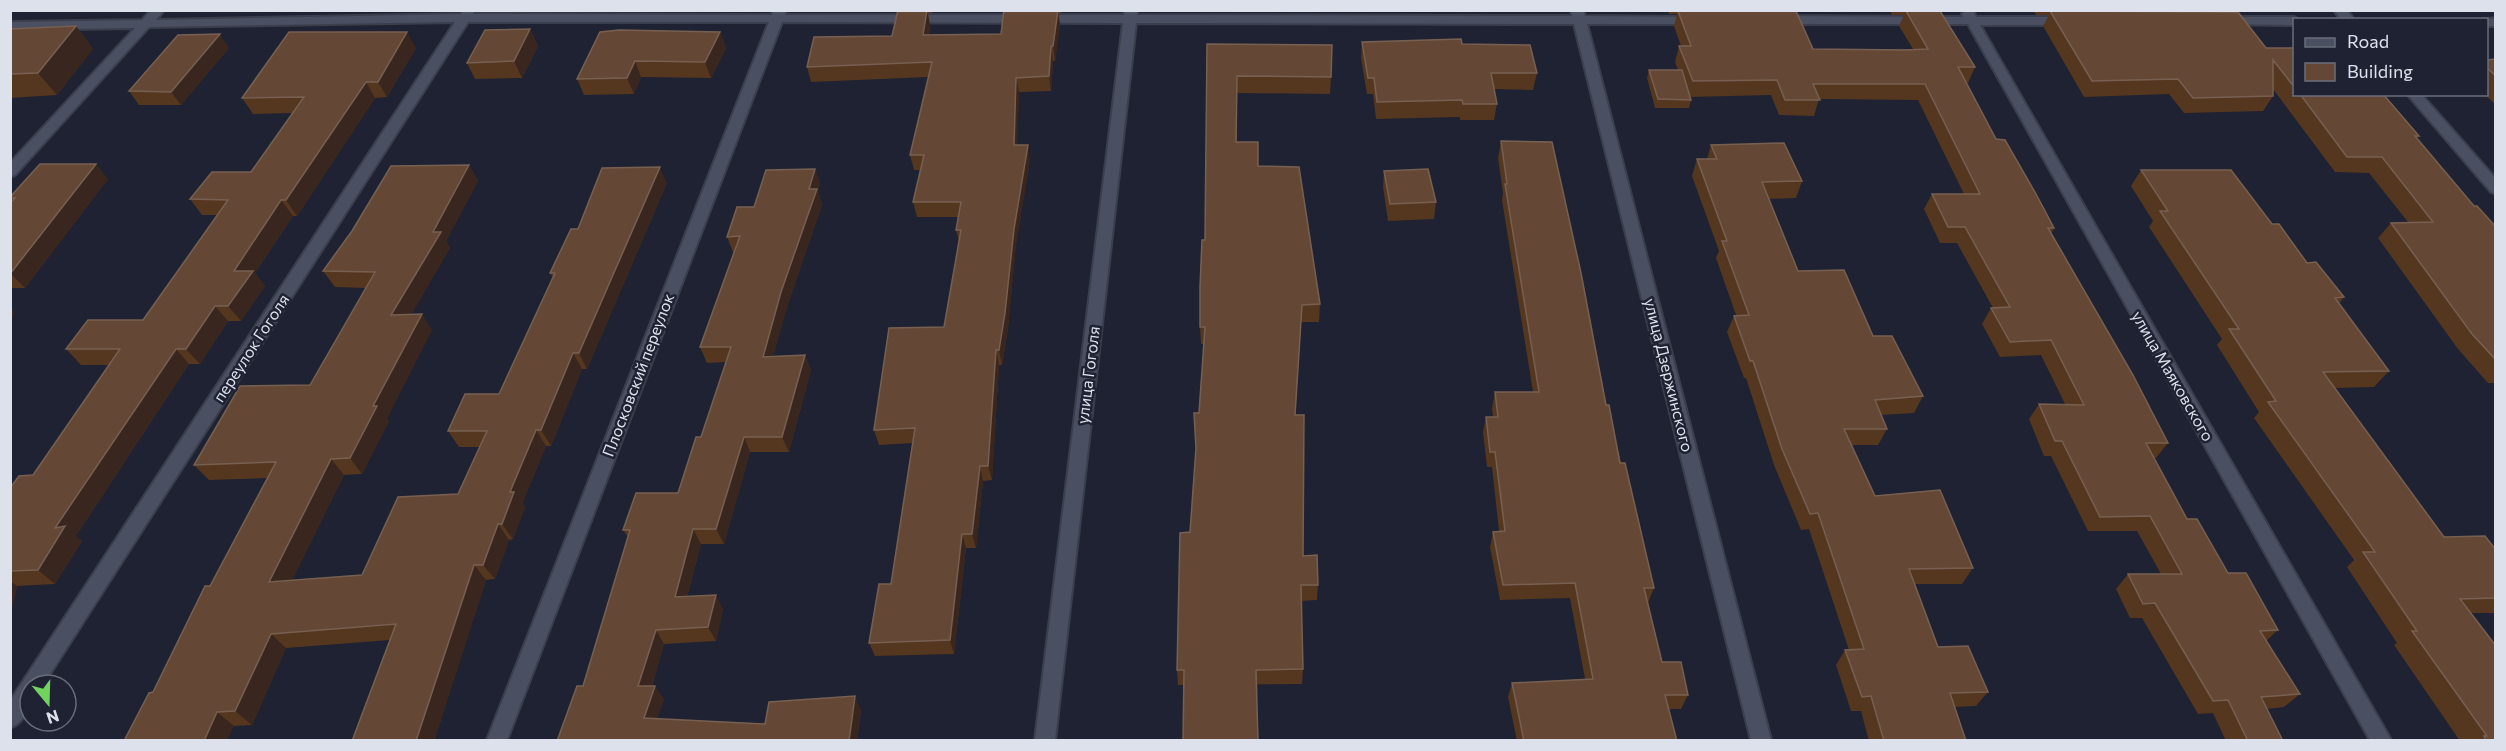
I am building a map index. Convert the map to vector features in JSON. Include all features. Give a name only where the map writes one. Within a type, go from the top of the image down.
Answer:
[{"type":"street","points":[[10,172],[158,10]]},
{"type":"street","points":[[10,26],[467,14],[1578,15],[1710,20]]},
{"type":"street","name":"переулок Гоголя","points":[[41,673],[467,14]]},
{"type":"street","name":"Плосковский переулок","points":[[497,741],[779,14]]},
{"type":"street","name":"улица Гоголя","points":[[1045,741],[1131,14]]},
{"type":"street","name":"улица Дзержинского","points":[[1578,15],[1761,741]]},
{"type":"street","points":[[1770,20],[1969,15],[2079,21]]},
{"type":"street","name":"улица Маяковского","points":[[1969,15],[2380,741]]},
{"type":"street","points":[[2211,21],[2293,21]]},
{"type":"street","points":[[2415,96],[2496,189]]},
{"type":"building","points":[[898,10],[927,10],[923,35],[1001,34],[1004,10],[1058,10],[1051,47],[1049,76],[1016,78],[1014,145],[1028,145],[1014,229],[1005,313],[999,350],[996,350],[988,466],[980,466],[972,534],[962,534],[950,640],[869,643],[879,584],[891,584],[915,428],[874,430],[889,328],[944,327],[961,230],[956,230],[961,202],[913,202],[924,155],[910,155],[932,62],[807,67],[814,37],[892,36]]},
{"type":"building","points":[[1678,11],[1796,11],[1813,49],[1905,50],[1928,49],[1906,11],[1940,11],[1975,67],[1958,67],[1996,139],[2005,140],[2036,194],[2054,228],[2048,228],[2133,375],[2168,443],[2146,443],[2187,519],[2197,519],[2228,573],[2246,573],[2278,630],[2260,631],[2300,694],[2261,697],[2283,741],[2248,741],[2228,700],[2213,701],[2155,603],[2143,604],[2128,574],[2182,574],[2150,516],[2100,517],[2062,441],[2055,441],[2039,404],[2084,405],[2051,340],[2010,342],[1991,308],[2010,307],[1965,227],[1948,227],[1932,194],[1980,194],[1925,84],[1813,84],[1820,100],[1785,100],[1777,80],[1693,81],[1679,46],[1691,46]]},
{"type":"building","points":[[2050,11],[2238,12],[2266,48],[2293,48],[2293,85],[2273,60],[2273,96],[2193,98],[2178,79],[2092,81]]},
{"type":"building","points":[[76,26],[38,73],[10,74],[10,29]]},
{"type":"building","points":[[530,29],[514,61],[467,63],[485,30]]},
{"type":"building","points":[[619,30],[720,32],[705,62],[635,61],[627,78],[577,79],[600,32]]},
{"type":"building","points":[[289,32],[407,32],[378,82],[366,82],[286,200],[281,200],[234,271],[253,271],[228,306],[215,306],[186,349],[176,349],[55,528],[65,526],[38,570],[10,571],[10,488],[19,476],[33,475],[120,349],[66,349],[88,320],[143,320],[228,200],[190,199],[212,172],[251,172],[304,97],[242,98]]},
{"type":"building","points":[[220,34],[171,92],[129,91],[178,35]]},
{"type":"building","points":[[1461,39],[1462,44],[1530,45],[1537,73],[1491,73],[1497,104],[1463,104],[1462,100],[1377,102],[1374,78],[1368,78],[1362,42]]},
{"type":"building","points":[[1207,44],[1332,45],[1331,77],[1237,76],[1236,142],[1258,142],[1258,166],[1299,167],[1320,304],[1302,305],[1295,415],[1304,415],[1303,556],[1317,555],[1318,585],[1301,585],[1303,669],[1256,670],[1258,741],[1183,741],[1184,670],[1177,670],[1180,533],[1190,532],[1196,448],[1194,413],[1199,413],[1205,327],[1200,327],[1200,287],[1202,240],[1205,240]]},
{"type":"building","points":[[2496,59],[2496,76],[2488,69],[2488,60]]},
{"type":"building","points":[[1649,70],[1682,70],[1691,100],[1658,99]]},
{"type":"building","points":[[2301,96],[2385,96],[2474,206],[2477,206],[2496,227],[2496,360],[2472,334],[2391,223],[2433,222],[2382,157],[2347,157]]},
{"type":"building","points":[[1501,141],[1552,142],[1581,273],[1606,405],[1609,405],[1620,463],[1625,463],[1654,588],[1644,588],[1662,662],[1681,662],[1688,695],[1665,695],[1677,741],[1524,741],[1512,683],[1593,679],[1575,583],[1503,585],[1493,532],[1505,531],[1495,452],[1490,452],[1486,417],[1498,417],[1495,392],[1539,392],[1505,184],[1507,184]]},
{"type":"building","points":[[1784,143],[1802,181],[1762,182],[1798,271],[1844,270],[1873,336],[1892,336],[1923,396],[1875,400],[1887,429],[1844,429],[1875,496],[1940,490],[1973,568],[1909,569],[1938,647],[1968,646],[1988,692],[1950,693],[1966,741],[1884,741],[1871,696],[1862,697],[1845,650],[1864,649],[1818,513],[1810,514],[1782,449],[1753,361],[1750,361],[1734,316],[1749,315],[1722,241],[1727,241],[1697,159],[1717,159],[1711,145]]},
{"type":"building","points":[[40,164],[96,164],[10,274],[10,203],[15,198],[10,197]]},
{"type":"building","points":[[469,165],[433,232],[441,232],[391,315],[422,314],[373,406],[377,406],[350,458],[331,459],[269,582],[362,575],[398,497],[458,494],[487,431],[448,431],[465,394],[499,394],[555,273],[550,273],[571,229],[578,229],[602,168],[660,167],[579,353],[573,353],[541,430],[536,430],[510,492],[514,492],[502,524],[498,524],[483,565],[474,565],[416,741],[352,741],[396,624],[271,634],[235,711],[217,712],[204,741],[124,741],[149,693],[153,692],[205,586],[210,586],[276,462],[194,465],[240,386],[310,385],[375,272],[323,271],[352,231],[391,166]]},
{"type":"building","points":[[815,169],[809,189],[817,189],[781,292],[763,357],[805,355],[782,437],[744,437],[716,529],[693,529],[675,597],[716,595],[708,627],[656,630],[638,686],[655,686],[644,718],[765,724],[769,702],[855,696],[849,741],[557,741],[577,686],[583,686],[630,530],[623,530],[636,493],[678,493],[696,437],[701,437],[731,347],[700,347],[740,236],[727,237],[737,207],[754,207],[766,170]]},
{"type":"building","points":[[1428,169],[1436,202],[1390,204],[1384,171]]},
{"type":"building","points":[[2141,170],[2231,170],[2272,224],[2279,224],[2307,263],[2316,262],[2344,297],[2335,298],[2389,371],[2323,372],[2444,537],[2485,536],[2496,550],[2496,598],[2460,599],[2496,646],[2496,741],[2486,741],[2484,736],[2487,736],[2412,631],[2417,631],[2363,552],[2375,552],[2268,402],[2276,401],[2229,329],[2239,329],[2160,211],[2168,211]]}]
